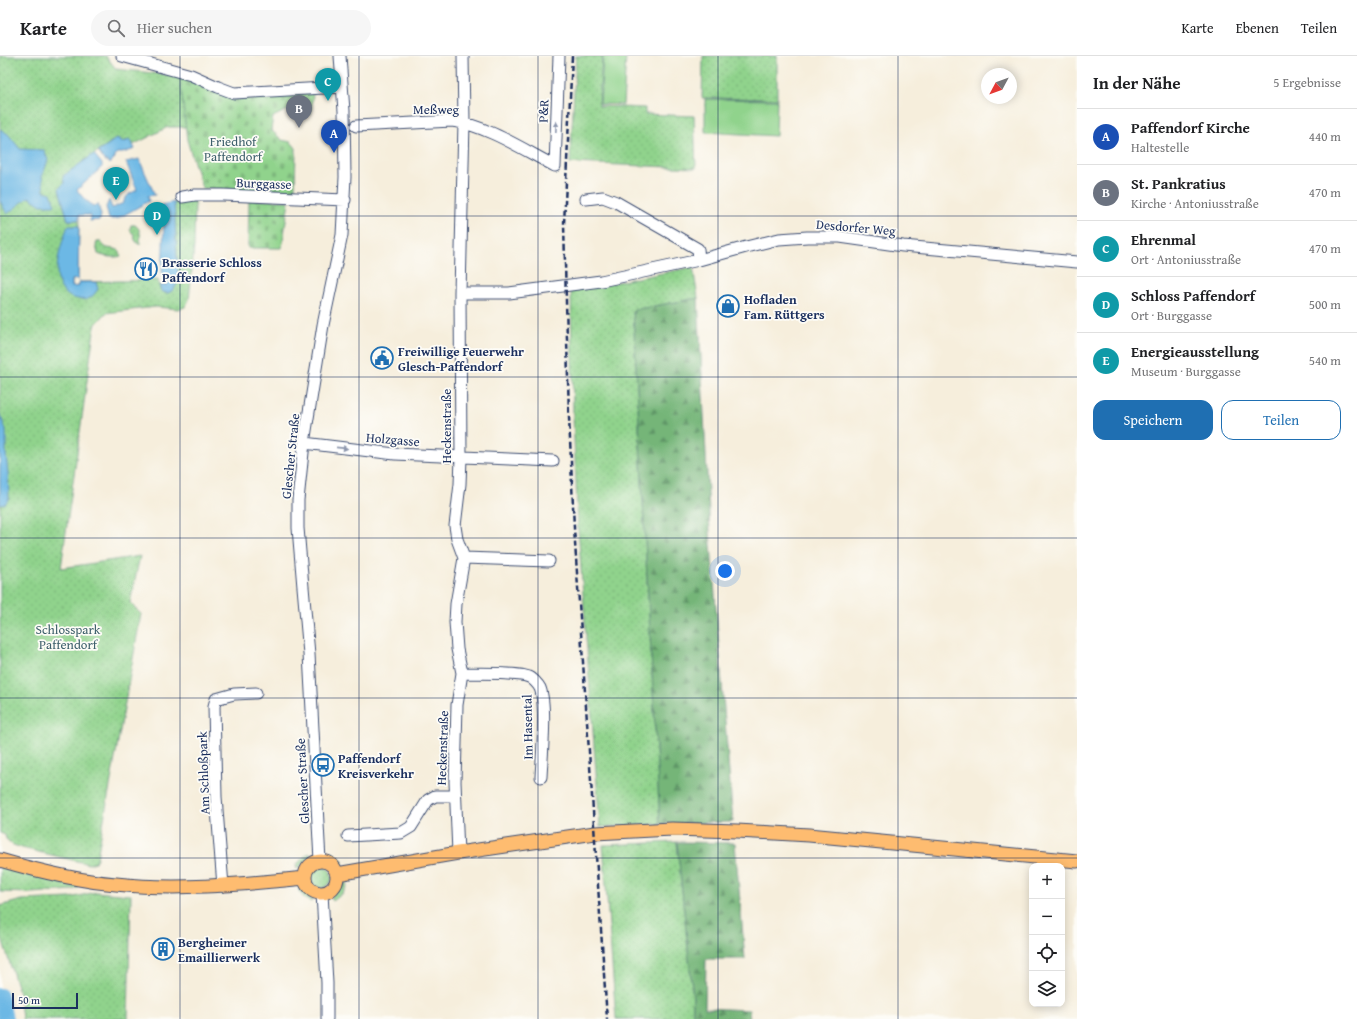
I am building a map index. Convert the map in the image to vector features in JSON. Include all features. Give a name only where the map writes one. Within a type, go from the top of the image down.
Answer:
[{"type":"main road","points":[[337,874],[458,853],[595,833],[672,829],[809,835],[1077,861]]},
{"type":"main road","points":[[0,860],[49,873],[115,884],[169,887],[223,886],[305,878]]},
{"type":"main road","points":[[320,861],[331,864],[335,868],[337,874],[334,888],[330,891],[322,893],[314,892],[306,884],[305,878],[307,868],[311,864],[320,861]]},
{"type":"street","points":[[122,56],[191,75],[218,87],[234,92],[342,87]]},
{"type":"street","name":"Glescher Straße","points":[[320,861],[309,654],[298,528],[298,500],[304,443],[323,325],[342,234],[345,200],[345,160],[340,56]]},
{"type":"street","name":"Heckenstraße","points":[[458,853],[455,796],[458,705],[462,674],[457,649],[456,604],[464,558],[457,539],[455,526],[460,484],[461,458],[460,293],[464,122],[463,56]]},
{"type":"street","name":"P&R","points":[[555,166],[559,56]]},
{"type":"street","name":"Meßweg","points":[[356,126],[452,120],[464,122],[481,128],[555,166]]},
{"type":"street","name":"Burggasse","points":[[182,197],[195,195],[223,195],[345,200]]},
{"type":"street","points":[[586,199],[603,197],[616,202],[698,249],[700,260]]},
{"type":"street","name":"Desdorfer Weg","points":[[460,293],[509,292],[601,281],[700,260],[779,239],[840,237],[903,246],[1077,262]]},
{"type":"street","name":"Holzgasse","points":[[304,443],[395,454],[554,461]]},
{"type":"street","points":[[464,558],[549,561]]},
{"type":"street","name":"Im Hasental","points":[[462,674],[518,674],[530,677],[540,687],[543,703],[541,777]]},
{"type":"street","name":"Am Schloßpark","points":[[223,886],[216,797],[214,706],[216,700],[234,694],[256,693]]},
{"type":"street","name":"Heckenstraße","points":[[348,836],[401,833],[411,827],[428,800],[435,796],[455,796]]},
{"type":"street","points":[[322,893],[327,980],[327,1019]]},
{"type":"green space","name":"Schlosspark Paffendorf","points":[[0,56],[106,56],[116,69],[180,77],[186,127],[168,127],[133,145],[130,139],[123,142],[117,138],[63,176],[64,183],[59,189],[68,220],[79,220],[78,279],[72,280],[72,287],[79,286],[79,282],[158,280],[160,289],[165,293],[171,292],[176,285],[178,276],[174,202],[195,201],[194,247],[189,300],[185,307],[179,309],[156,307],[106,313],[96,324],[94,331],[61,568],[140,556],[130,603],[141,614],[97,858],[95,862],[89,864],[13,845],[6,839],[5,835],[0,833]]},
{"type":"green space","points":[[576,56],[602,56],[599,106],[645,108],[645,114],[694,116],[696,168],[570,163]]},
{"type":"green space","points":[[603,56],[626,56],[623,105],[600,104]]},
{"type":"green space","points":[[703,56],[777,56],[777,99],[702,98]]},
{"type":"green space","name":"Friedhof Paffendorf","points":[[180,77],[196,82],[233,99],[268,98],[274,93],[313,93],[311,114],[291,110],[285,111],[273,117],[271,130],[282,140],[291,142],[296,148],[295,191],[248,191],[202,188],[187,140]]},
{"type":"green space","points":[[705,99],[777,100],[776,136],[705,132]]},
{"type":"green space","points":[[249,200],[289,201],[282,248],[248,248]]},
{"type":"green space","points":[[131,225],[135,225],[139,231],[140,244],[138,244],[135,240],[134,234],[131,232]]},
{"type":"green space","points":[[97,242],[101,242],[105,247],[120,251],[121,256],[110,257],[98,254],[96,245]]},
{"type":"green space","points":[[693,267],[698,298],[633,310],[660,824],[600,827],[578,527],[573,416],[571,289],[602,285]]},
{"type":"green space","points":[[698,298],[710,532],[733,822],[660,824],[633,310]]},
{"type":"green space","points":[[677,842],[693,998],[693,1019],[616,1019],[603,845]]},
{"type":"green space","points":[[677,842],[735,843],[745,959],[706,959],[705,1008],[749,1010],[750,1019],[693,1019],[693,998]]},
{"type":"green space","points":[[331,852],[343,861],[342,864],[337,862],[330,855]]},
{"type":"green space","points":[[309,853],[311,856],[298,869],[296,867],[298,863]]},
{"type":"green space","points":[[0,864],[79,885],[78,888],[73,890],[31,893],[0,892]]},
{"type":"green space","points":[[321,866],[329,869],[332,877],[329,885],[321,888],[313,885],[310,877],[313,869]]},
{"type":"green space","points":[[345,882],[347,885],[343,893],[333,901],[331,899],[333,894]]},
{"type":"green space","points":[[300,888],[304,890],[313,900],[311,902],[304,898],[298,890]]},
{"type":"green space","points":[[96,892],[131,895],[128,1019],[22,1019],[19,993],[0,932],[0,906],[22,900],[70,898]]},
{"type":"water","points":[[0,129],[8,134],[20,149],[44,150],[48,160],[42,177],[44,191],[51,193],[55,205],[41,205],[29,197],[7,214],[0,201]]},
{"type":"water","points":[[117,138],[123,142],[130,139],[135,149],[123,153],[117,153],[115,158],[109,164],[98,152]]},
{"type":"water","points":[[94,154],[102,164],[102,167],[77,190],[91,205],[94,206],[98,204],[101,215],[100,220],[90,221],[90,215],[79,215],[79,220],[68,220],[59,189],[64,183],[63,176]]},
{"type":"water","points":[[139,159],[155,195],[148,196],[149,201],[117,219],[109,219],[106,207],[109,200],[112,208],[116,207],[124,203],[124,200],[129,194],[137,190],[126,162]]},
{"type":"water","points":[[174,202],[178,276],[177,284],[173,290],[168,293],[162,292],[160,289],[160,285],[167,285],[167,277],[162,276],[164,221],[161,205]]},
{"type":"water","points":[[68,226],[79,226],[78,279],[72,280],[72,287],[79,286],[79,282],[96,282],[98,289],[92,297],[87,299],[81,300],[70,297],[62,290],[59,282],[57,273],[59,253]]},
{"type":"water","points":[[0,414],[6,430],[9,498],[5,504],[0,505]]},
{"type":"waterway","points":[[0,996],[5,1019]]},
{"type":"railway","points":[[572,56],[564,224],[569,417],[574,528],[607,1019]]},
{"type":"place","name":"Ehrenmal","points":[[328,101]]},
{"type":"place","name":"St. Pankratius","points":[[299,128]]},
{"type":"place","name":"Paffendorf Kirche","points":[[334,153]]},
{"type":"place","name":"Energieausstellung","points":[[116,200]]},
{"type":"place","name":"Schloss Paffendorf","points":[[157,235]]},
{"type":"place","name":"Brasserie Schloss Paffendorf","points":[[146,269]]},
{"type":"place","name":"Hofladen Fam. Rüttgers","points":[[728,306]]},
{"type":"place","name":"Freiwillige Feuerwehr Glesch-Paffendorf","points":[[382,358]]},
{"type":"place","name":"Paffendorf Kreisverkehr","points":[[323,765]]},
{"type":"place","name":"Bergheimer Emaillierwerk","points":[[163,949]]}]
